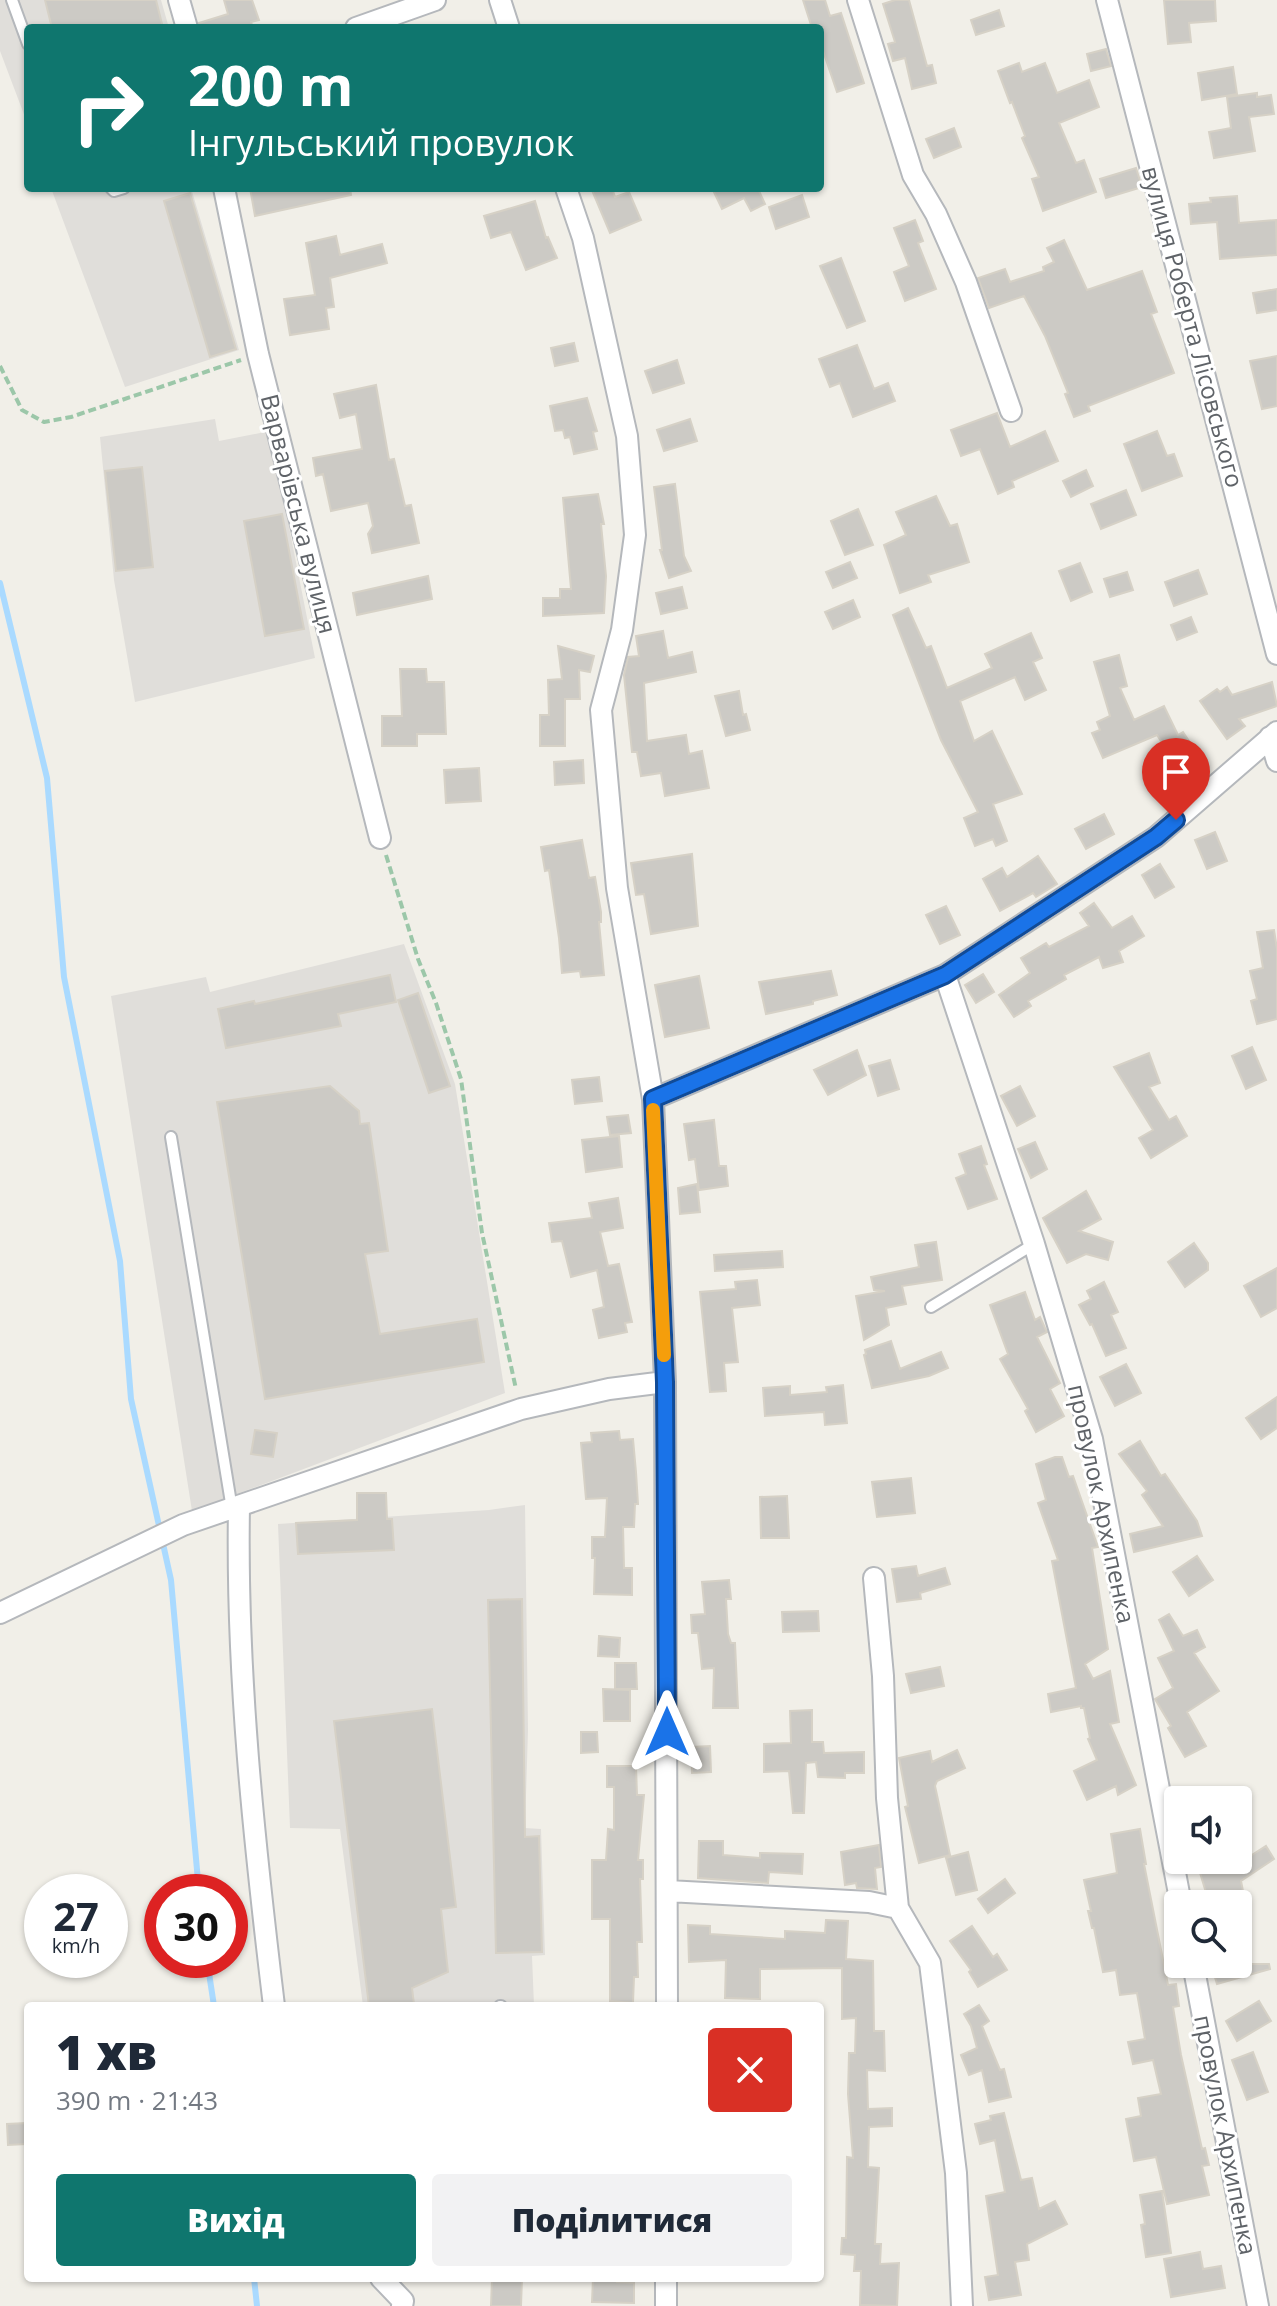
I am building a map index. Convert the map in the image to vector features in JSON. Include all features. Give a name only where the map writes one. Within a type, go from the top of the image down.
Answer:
[{"type":"street","points":[[179,0],[186,24]]},
{"type":"street","points":[[367,24],[435,0]]},
{"type":"street","points":[[500,0],[508,24]]},
{"type":"street","points":[[858,0],[913,175],[936,214],[966,282],[1011,411]]},
{"type":"street","name":"вулиця Роберта Лісовського","points":[[1107,0],[1277,654]]},
{"type":"street","name":"Варварівська вулиця","points":[[225,192],[258,354],[380,838]]},
{"type":"street","points":[[567,192],[583,238],[627,436],[635,535],[622,630],[601,710],[617,888],[653,1099],[665,1382],[667,2002]]},
{"type":"street","points":[[653,1099],[945,975],[1156,837],[1273,734]]},
{"type":"street","points":[[1273,734],[1277,761]]},
{"type":"street","name":"провулок Архипенка","points":[[945,975],[1034,1244],[1092,1439],[1178,1890]]},
{"type":"street","points":[[0,1613],[183,1525],[521,1409],[609,1389],[665,1382]]},
{"type":"street","points":[[235,1508],[252,1825],[274,2002]]},
{"type":"street","points":[[874,1578],[883,1676],[887,1798],[898,1908],[930,1963],[956,2173],[962,2306]]},
{"type":"street","points":[[668,1891],[869,1902],[898,1908]]},
{"type":"street","name":"провулок Архипенка","points":[[1196,1978],[1258,2306]]},
{"type":"street","points":[[385,2282],[403,2301],[402,2306]]},
{"type":"street","points":[[666,2282],[666,2306]]},
{"type":"lane","points":[[12,0],[24,33]]},
{"type":"lane","points":[[171,1137],[235,1508]]},
{"type":"lane","points":[[931,1307],[1034,1244]]},
{"type":"path","points":[[0,366],[22,410],[44,422],[71,417],[258,354]]},
{"type":"path","points":[[380,838],[418,959],[461,1079],[482,1233],[521,1409]]},
{"type":"shaded area","points":[[0,0],[161,0],[168,24],[24,24],[24,114],[0,51]]},
{"type":"shaded area","points":[[52,192],[192,192],[239,350],[125,387]]},
{"type":"shaded area","points":[[215,419],[219,441],[270,431],[315,658],[135,702],[114,580],[100,437]]},
{"type":"shaded area","points":[[404,944],[455,1084],[505,1393],[192,1511],[111,996],[206,977],[210,992]]},
{"type":"shaded area","points":[[525,1505],[528,1730],[525,1828],[541,1829],[545,1955],[532,1956],[534,2002],[362,2002],[340,1829],[290,1828],[278,1524]]},
{"type":"building","points":[[45,0],[156,0],[162,24],[51,24]]},
{"type":"building","points":[[224,0],[252,0],[259,20],[252,24],[199,24],[228,14]]},
{"type":"building","points":[[803,0],[825,0],[830,16],[841,13],[864,83],[837,92],[824,54],[824,24],[811,24]]},
{"type":"building","points":[[909,0],[927,66],[932,65],[936,83],[912,89],[905,58],[893,61],[888,44],[895,42],[883,4]]},
{"type":"building","points":[[1164,0],[1215,0],[1216,21],[1189,23],[1191,42],[1168,44]]},
{"type":"building","points":[[999,10],[1004,26],[976,35],[971,20]]},
{"type":"building","points":[[1106,49],[1111,66],[1091,71],[1087,54]]},
{"type":"building","points":[[1019,63],[1022,72],[1045,63],[1057,93],[1089,80],[1099,107],[1059,123],[1076,163],[1084,160],[1096,192],[1043,211],[1032,179],[1039,177],[998,71]]},
{"type":"building","points":[[1233,67],[1237,94],[1202,100],[1198,73]]},
{"type":"building","points":[[1257,93],[1257,97],[1271,95],[1274,114],[1249,117],[1255,151],[1214,158],[1209,132],[1231,128],[1227,97]]},
{"type":"building","points":[[954,128],[961,147],[934,158],[926,139]]},
{"type":"building","points":[[1136,168],[1142,187],[1106,198],[1100,179]]},
{"type":"building","points":[[251,192],[351,192],[351,195],[255,216]]},
{"type":"building","points":[[593,192],[613,192],[615,197],[629,192],[641,220],[610,233]]},
{"type":"building","points":[[714,192],[759,192],[765,204],[751,211],[744,198],[722,209]]},
{"type":"building","points":[[190,193],[236,349],[210,357],[164,201]]},
{"type":"building","points":[[802,195],[809,217],[776,229],[769,207]]},
{"type":"building","points":[[1237,196],[1239,223],[1276,220],[1277,255],[1220,259],[1217,222],[1191,224],[1189,204],[1211,202],[1210,198]]},
{"type":"building","points":[[535,201],[546,238],[557,258],[526,270],[511,232],[491,238],[484,216]]},
{"type":"building","points":[[915,220],[923,241],[918,243],[936,289],[905,301],[894,272],[909,266],[894,228]]},
{"type":"building","points":[[336,236],[340,255],[382,244],[387,263],[330,278],[334,307],[326,308],[329,329],[290,335],[284,299],[315,295],[306,243]]},
{"type":"building","points":[[1064,240],[1087,290],[1142,271],[1157,312],[1151,314],[1174,373],[1088,406],[1090,411],[1074,417],[1065,394],[1068,393],[1045,336],[1024,296],[989,308],[978,278],[1005,269],[1010,282],[1044,271],[1043,267],[1054,262],[1047,248]]},
{"type":"building","points":[[841,258],[865,321],[847,328],[820,266]]},
{"type":"building","points":[[1277,289],[1277,310],[1257,313],[1253,293]]},
{"type":"building","points":[[574,343],[578,361],[555,366],[551,348]]},
{"type":"building","points":[[857,345],[874,389],[888,383],[895,401],[853,417],[840,383],[830,387],[819,359]]},
{"type":"building","points":[[1277,356],[1277,406],[1262,409],[1250,361]]},
{"type":"building","points":[[677,360],[684,383],[653,393],[645,371]]},
{"type":"building","points":[[376,385],[389,460],[394,459],[405,506],[411,505],[419,543],[372,553],[368,534],[373,526],[368,503],[331,511],[323,474],[316,476],[313,458],[362,449],[356,414],[340,418],[334,394]]},
{"type":"building","points":[[587,398],[597,431],[593,432],[597,449],[574,454],[570,437],[565,438],[563,430],[555,431],[550,406]]},
{"type":"building","points":[[997,413],[1010,447],[1045,431],[1058,461],[1012,481],[1014,487],[998,494],[980,449],[961,456],[951,430]]},
{"type":"building","points":[[690,419],[697,441],[664,451],[657,430]]},
{"type":"building","points":[[1157,431],[1167,456],[1174,454],[1182,476],[1142,491],[1124,444]]},
{"type":"building","points":[[142,467],[153,567],[116,571],[105,471]]},
{"type":"building","points":[[1086,470],[1093,486],[1071,497],[1063,481]]},
{"type":"building","points":[[675,484],[684,556],[691,571],[669,578],[660,550],[654,487]]},
{"type":"building","points":[[1126,490],[1136,515],[1101,529],[1091,504]]},
{"type":"building","points":[[598,494],[604,524],[601,524],[606,576],[604,613],[543,616],[543,598],[560,598],[560,589],[571,589],[563,498]]},
{"type":"building","points":[[936,496],[950,526],[957,524],[969,562],[928,575],[931,582],[900,593],[884,545],[906,535],[896,512]]},
{"type":"building","points":[[858,509],[873,545],[845,555],[831,521]]},
{"type":"building","points":[[282,514],[304,629],[265,636],[244,521]]},
{"type":"building","points":[[850,562],[857,578],[833,588],[826,572]]},
{"type":"building","points":[[1080,563],[1092,592],[1071,601],[1059,571]]},
{"type":"building","points":[[1198,570],[1207,594],[1174,606],[1165,582]]},
{"type":"building","points":[[1127,572],[1133,590],[1110,597],[1104,579]]},
{"type":"building","points":[[428,576],[432,599],[357,615],[353,593]]},
{"type":"building","points":[[682,587],[687,608],[661,614],[656,593]]},
{"type":"building","points":[[853,600],[860,617],[833,629],[825,612]]},
{"type":"building","points":[[908,608],[926,648],[931,646],[947,688],[992,668],[985,654],[1031,633],[1042,658],[1033,662],[1046,690],[1025,700],[1015,677],[960,701],[974,741],[992,731],[1022,794],[993,804],[1007,841],[996,846],[993,839],[975,846],[964,818],[978,812],[941,740],[893,615]]},
{"type":"building","points":[[1191,617],[1197,632],[1177,640],[1171,625]]},
{"type":"building","points":[[663,631],[668,658],[692,652],[696,672],[644,683],[647,741],[686,735],[689,754],[702,751],[709,788],[665,796],[661,773],[641,776],[637,752],[632,752],[624,675],[628,657],[639,656],[636,636]]},
{"type":"building","points":[[558,646],[594,656],[590,672],[579,670],[580,699],[565,699],[565,746],[540,746],[540,715],[549,715],[548,680],[562,679]]},
{"type":"building","points":[[1119,655],[1127,686],[1120,688],[1134,720],[1164,706],[1178,735],[1183,732],[1203,762],[1183,775],[1157,735],[1103,758],[1092,733],[1100,730],[1097,722],[1110,716],[1094,662]]},
{"type":"building","points":[[400,669],[426,669],[427,682],[444,682],[446,734],[417,734],[417,746],[382,746],[382,716],[402,716]]},
{"type":"building","points":[[1272,682],[1277,706],[1239,719],[1245,726],[1227,739],[1200,701],[1217,689],[1220,692],[1227,687],[1232,695]]},
{"type":"building","points":[[739,691],[743,715],[746,714],[750,730],[726,736],[715,696]]},
{"type":"building","points":[[583,760],[584,783],[555,785],[554,762]]},
{"type":"building","points":[[479,768],[481,801],[446,803],[444,770]]},
{"type":"building","points":[[1104,814],[1114,834],[1086,849],[1075,829]]},
{"type":"building","points":[[1215,832],[1227,861],[1207,869],[1195,840]]},
{"type":"building","points":[[582,840],[589,878],[595,877],[601,912],[599,922],[604,975],[581,977],[580,971],[562,973],[549,870],[545,871],[541,847]]},
{"type":"building","points":[[692,854],[698,926],[651,934],[644,894],[636,895],[631,863]]},
{"type":"building","points":[[1038,856],[1057,884],[1036,897],[1033,893],[1000,911],[983,879],[1002,868],[1007,877]]},
{"type":"building","points":[[1160,864],[1174,887],[1155,898],[1142,875]]},
{"type":"building","points":[[1094,903],[1112,928],[1132,916],[1144,936],[1119,951],[1123,962],[1103,968],[1099,957],[1064,975],[1066,979],[1028,1001],[1031,1006],[1014,1017],[999,995],[1030,973],[1021,958],[1046,943],[1049,947],[1089,926],[1080,913]]},
{"type":"building","points":[[946,906],[960,935],[940,944],[926,915]]},
{"type":"building","points":[[1274,930],[1277,1019],[1257,1024],[1251,1001],[1257,999],[1250,971],[1263,968],[1257,932]]},
{"type":"building","points":[[831,971],[837,995],[813,1001],[813,1004],[766,1014],[759,982]]},
{"type":"building","points":[[983,974],[994,992],[976,1003],[965,985]]},
{"type":"building","points":[[390,975],[396,1002],[338,1014],[341,1026],[226,1048],[218,1009]]},
{"type":"building","points":[[699,976],[709,1028],[665,1037],[655,985]]},
{"type":"building","points":[[418,993],[450,1086],[429,1093],[398,1000]]},
{"type":"building","points":[[1252,1047],[1266,1080],[1246,1089],[1232,1056]]},
{"type":"building","points":[[857,1050],[866,1075],[828,1095],[814,1070]]},
{"type":"building","points":[[1149,1053],[1160,1083],[1149,1087],[1169,1120],[1176,1116],[1187,1136],[1151,1158],[1139,1138],[1153,1130],[1114,1067]]},
{"type":"building","points":[[890,1060],[899,1089],[878,1096],[869,1066]]},
{"type":"building","points":[[599,1077],[602,1101],[575,1104],[572,1080]]},
{"type":"building","points":[[330,1086],[359,1111],[360,1124],[369,1123],[388,1251],[365,1254],[380,1334],[477,1319],[484,1362],[265,1399],[217,1102]]},
{"type":"building","points":[[1020,1086],[1035,1116],[1017,1126],[1001,1096]]},
{"type":"building","points":[[628,1115],[631,1133],[610,1135],[607,1117]]},
{"type":"building","points":[[714,1120],[719,1166],[726,1166],[728,1186],[699,1190],[695,1159],[689,1160],[684,1124]]},
{"type":"building","points":[[619,1136],[622,1167],[586,1172],[582,1140]]},
{"type":"building","points":[[1035,1142],[1047,1169],[1031,1178],[1018,1149]]},
{"type":"building","points":[[981,1146],[987,1164],[984,1165],[997,1199],[968,1209],[956,1178],[966,1174],[959,1154]]},
{"type":"building","points":[[697,1184],[700,1212],[680,1214],[678,1188]]},
{"type":"building","points":[[1086,1191],[1101,1219],[1079,1231],[1113,1242],[1108,1260],[1086,1254],[1067,1263],[1043,1218]]},
{"type":"building","points":[[618,1198],[623,1228],[600,1232],[608,1266],[619,1264],[632,1322],[625,1323],[627,1332],[599,1338],[593,1310],[604,1307],[597,1270],[571,1277],[562,1241],[552,1242],[549,1223],[592,1218],[589,1203]]},
{"type":"building","points":[[936,1242],[942,1280],[902,1286],[906,1304],[886,1308],[889,1325],[864,1340],[856,1296],[885,1291],[874,1290],[871,1277],[919,1267],[915,1245]]},
{"type":"building","points":[[1194,1243],[1208,1263],[1208,1270],[1185,1287],[1168,1262]]},
{"type":"building","points":[[782,1251],[783,1267],[715,1271],[714,1255]]},
{"type":"building","points":[[1277,1268],[1277,1308],[1261,1317],[1244,1286]]},
{"type":"building","points":[[757,1280],[760,1305],[732,1308],[738,1362],[724,1363],[726,1391],[710,1392],[700,1292],[736,1289],[735,1282]]},
{"type":"building","points":[[1104,1282],[1118,1312],[1111,1315],[1126,1348],[1106,1356],[1092,1324],[1079,1305],[1091,1299],[1087,1291]]},
{"type":"building","points":[[1025,1292],[1035,1320],[1040,1317],[1047,1332],[1037,1337],[1060,1383],[1050,1389],[1064,1416],[1036,1432],[1025,1411],[1028,1409],[1000,1359],[1008,1354],[990,1305]]},
{"type":"building","points":[[891,1341],[900,1369],[941,1352],[948,1368],[929,1376],[872,1388],[865,1350]]},
{"type":"building","points":[[1126,1364],[1141,1393],[1115,1406],[1100,1377]]},
{"type":"building","points":[[843,1385],[847,1423],[825,1425],[824,1412],[765,1416],[763,1388],[790,1386],[790,1395],[827,1392],[826,1387]]},
{"type":"building","points":[[1277,1397],[1277,1428],[1261,1439],[1246,1418]]},
{"type":"building","points":[[255,1430],[277,1433],[273,1457],[251,1454]]},
{"type":"building","points":[[619,1431],[620,1440],[633,1439],[636,1472],[638,1504],[635,1504],[634,1527],[623,1527],[624,1568],[632,1568],[632,1595],[594,1594],[592,1537],[605,1537],[607,1498],[586,1499],[581,1443],[592,1442],[591,1433]]},
{"type":"building","points":[[1140,1441],[1161,1476],[1165,1474],[1197,1521],[1202,1536],[1134,1552],[1130,1534],[1163,1526],[1142,1495],[1147,1491],[1119,1454]]},
{"type":"building","points":[[1062,1457],[1069,1477],[1073,1476],[1098,1547],[1092,1548],[1108,1649],[1085,1664],[1093,1679],[1110,1671],[1119,1722],[1110,1724],[1136,1785],[1118,1795],[1116,1786],[1087,1800],[1074,1771],[1097,1760],[1088,1739],[1084,1708],[1051,1712],[1048,1694],[1076,1688],[1052,1561],[1058,1560],[1038,1503],[1046,1500],[1036,1464]]},
{"type":"building","points":[[911,1478],[915,1513],[877,1517],[872,1482]]},
{"type":"building","points":[[357,1493],[386,1493],[387,1519],[392,1519],[394,1550],[298,1554],[296,1523],[357,1520]]},
{"type":"building","points":[[787,1496],[789,1538],[761,1538],[760,1497]]},
{"type":"building","points":[[1197,1556],[1213,1580],[1189,1596],[1173,1572]]},
{"type":"building","points":[[916,1566],[918,1576],[945,1568],[950,1584],[920,1593],[921,1599],[897,1602],[892,1569]]},
{"type":"building","points":[[729,1580],[731,1599],[726,1599],[728,1634],[731,1643],[735,1643],[738,1708],[713,1708],[714,1668],[702,1669],[698,1633],[692,1633],[691,1615],[705,1614],[702,1582]]},
{"type":"building","points":[[522,1599],[525,1837],[539,1836],[542,1952],[496,1953],[488,1600]]},
{"type":"building","points":[[818,1611],[819,1631],[783,1632],[782,1612]]},
{"type":"building","points":[[1169,1614],[1183,1636],[1197,1630],[1205,1647],[1194,1653],[1219,1691],[1187,1712],[1206,1746],[1185,1757],[1155,1699],[1173,1688],[1158,1658],[1174,1651],[1159,1620]]},
{"type":"building","points":[[599,1636],[620,1638],[619,1657],[598,1656]]},
{"type":"building","points":[[615,1663],[636,1663],[637,1689],[615,1689]]},
{"type":"building","points":[[940,1667],[944,1686],[911,1693],[906,1674]]},
{"type":"building","points":[[603,1689],[630,1690],[630,1721],[604,1721]]},
{"type":"building","points":[[432,1709],[456,1907],[441,1909],[448,1972],[412,1988],[414,2002],[369,2002],[334,1721]]},
{"type":"building","points":[[812,1710],[812,1742],[823,1742],[824,1753],[864,1752],[864,1773],[845,1773],[845,1778],[818,1777],[816,1762],[806,1763],[804,1813],[793,1813],[789,1771],[764,1772],[764,1744],[791,1743],[790,1711]]},
{"type":"building","points":[[581,1732],[597,1732],[598,1752],[581,1753]]},
{"type":"building","points":[[710,1746],[711,1772],[692,1773],[691,1747]]},
{"type":"building","points":[[957,1750],[965,1768],[937,1781],[935,1786],[950,1855],[919,1863],[905,1807],[908,1806],[899,1758],[930,1751],[932,1762]]},
{"type":"building","points":[[607,1766],[636,1766],[637,1795],[644,1795],[638,1860],[643,1860],[643,1879],[640,1879],[642,1942],[637,1942],[638,1977],[634,1977],[633,2002],[610,2001],[610,1919],[592,1919],[592,1860],[606,1860],[608,1829],[614,1830],[614,1787],[607,1787]]},
{"type":"building","points":[[1140,1829],[1164,1978],[1168,1985],[1176,1984],[1179,2006],[1173,2007],[1181,2055],[1202,2149],[1205,2148],[1209,2165],[1202,2166],[1209,2195],[1167,2204],[1156,2157],[1134,2161],[1126,2119],[1141,2116],[1138,2098],[1161,2094],[1153,2060],[1133,2064],[1128,2042],[1145,2039],[1137,1993],[1120,1995],[1116,1970],[1103,1972],[1088,1911],[1091,1911],[1084,1880],[1117,1873],[1111,1834]]},
{"type":"building","points":[[699,1841],[723,1841],[723,1855],[760,1858],[760,1853],[803,1854],[802,1874],[769,1872],[768,1883],[698,1878]]},
{"type":"building","points":[[879,1845],[881,1867],[875,1868],[877,1889],[857,1888],[856,1883],[845,1885],[841,1852]]},
{"type":"building","points":[[1266,1846],[1274,1859],[1252,1874],[1252,1855]]},
{"type":"building","points":[[968,1852],[977,1890],[956,1895],[946,1858]]},
{"type":"building","points":[[1200,1874],[1252,1874],[1241,1881],[1243,1890],[1205,1890]]},
{"type":"building","points":[[1005,1879],[1015,1893],[988,1913],[978,1899]]},
{"type":"building","points":[[826,1920],[848,1921],[846,1959],[873,1961],[874,2031],[884,2031],[885,2071],[867,2070],[868,2109],[892,2108],[892,2126],[869,2127],[868,2167],[879,2168],[875,2244],[881,2244],[880,2264],[899,2263],[897,2306],[860,2305],[861,2271],[854,2271],[855,2255],[841,2254],[842,2238],[846,2238],[847,2157],[853,2158],[848,2094],[849,2053],[855,2053],[856,2018],[842,2019],[842,1968],[760,1969],[760,1999],[725,1998],[726,1960],[689,1962],[688,1925],[710,1926],[710,1934],[785,1939],[785,1931],[825,1933]]},
{"type":"building","points":[[972,1926],[993,1957],[997,1954],[1007,1970],[978,1987],[969,1972],[971,1970],[950,1941]]},
{"type":"building","points":[[1252,1964],[1269,1964],[1270,1969],[1252,1974]]},
{"type":"building","points":[[1215,1978],[1238,1978],[1217,1984]]},
{"type":"building","points":[[1259,2001],[1271,2021],[1237,2041],[1226,2021]]},
{"type":"building","points":[[979,2005],[989,2021],[982,2026],[1000,2070],[1004,2069],[1011,2097],[989,2102],[982,2070],[969,2075],[961,2055],[977,2048],[964,2014]]},
{"type":"building","points":[[1253,2052],[1268,2092],[1247,2100],[1232,2060]]},
{"type":"building","points":[[1004,2113],[1021,2180],[1032,2178],[1039,2209],[1055,2201],[1067,2224],[1027,2244],[1029,2260],[1015,2262],[1021,2295],[989,2300],[985,2277],[998,2275],[986,2196],[1005,2192],[995,2140],[980,2144],[975,2124]]},
{"type":"building","points":[[24,2123],[24,2144],[8,2145],[7,2124]]},
{"type":"building","points":[[1162,2191],[1171,2253],[1146,2257],[1140,2195]]},
{"type":"building","points":[[1200,2252],[1203,2269],[1221,2266],[1225,2288],[1171,2297],[1164,2259]]},
{"type":"building","points":[[492,2282],[522,2282],[521,2306],[491,2306]]},
{"type":"building","points":[[593,2282],[634,2283],[634,2303],[592,2302]]},
{"type":"waterway","points":[[0,583],[47,778],[64,977],[120,1261],[131,1399],[171,1580],[197,1874]]},
{"type":"waterway","points":[[210,1978],[213,2002]]},
{"type":"waterway","points":[[254,2282],[257,2306]]},
{"type":"slow traffic","points":[[653,1110],[664,1355]]},
{"type":"route","points":[[667,1732],[665,1382],[653,1099],[945,975],[1156,837],[1176,820]]}]
